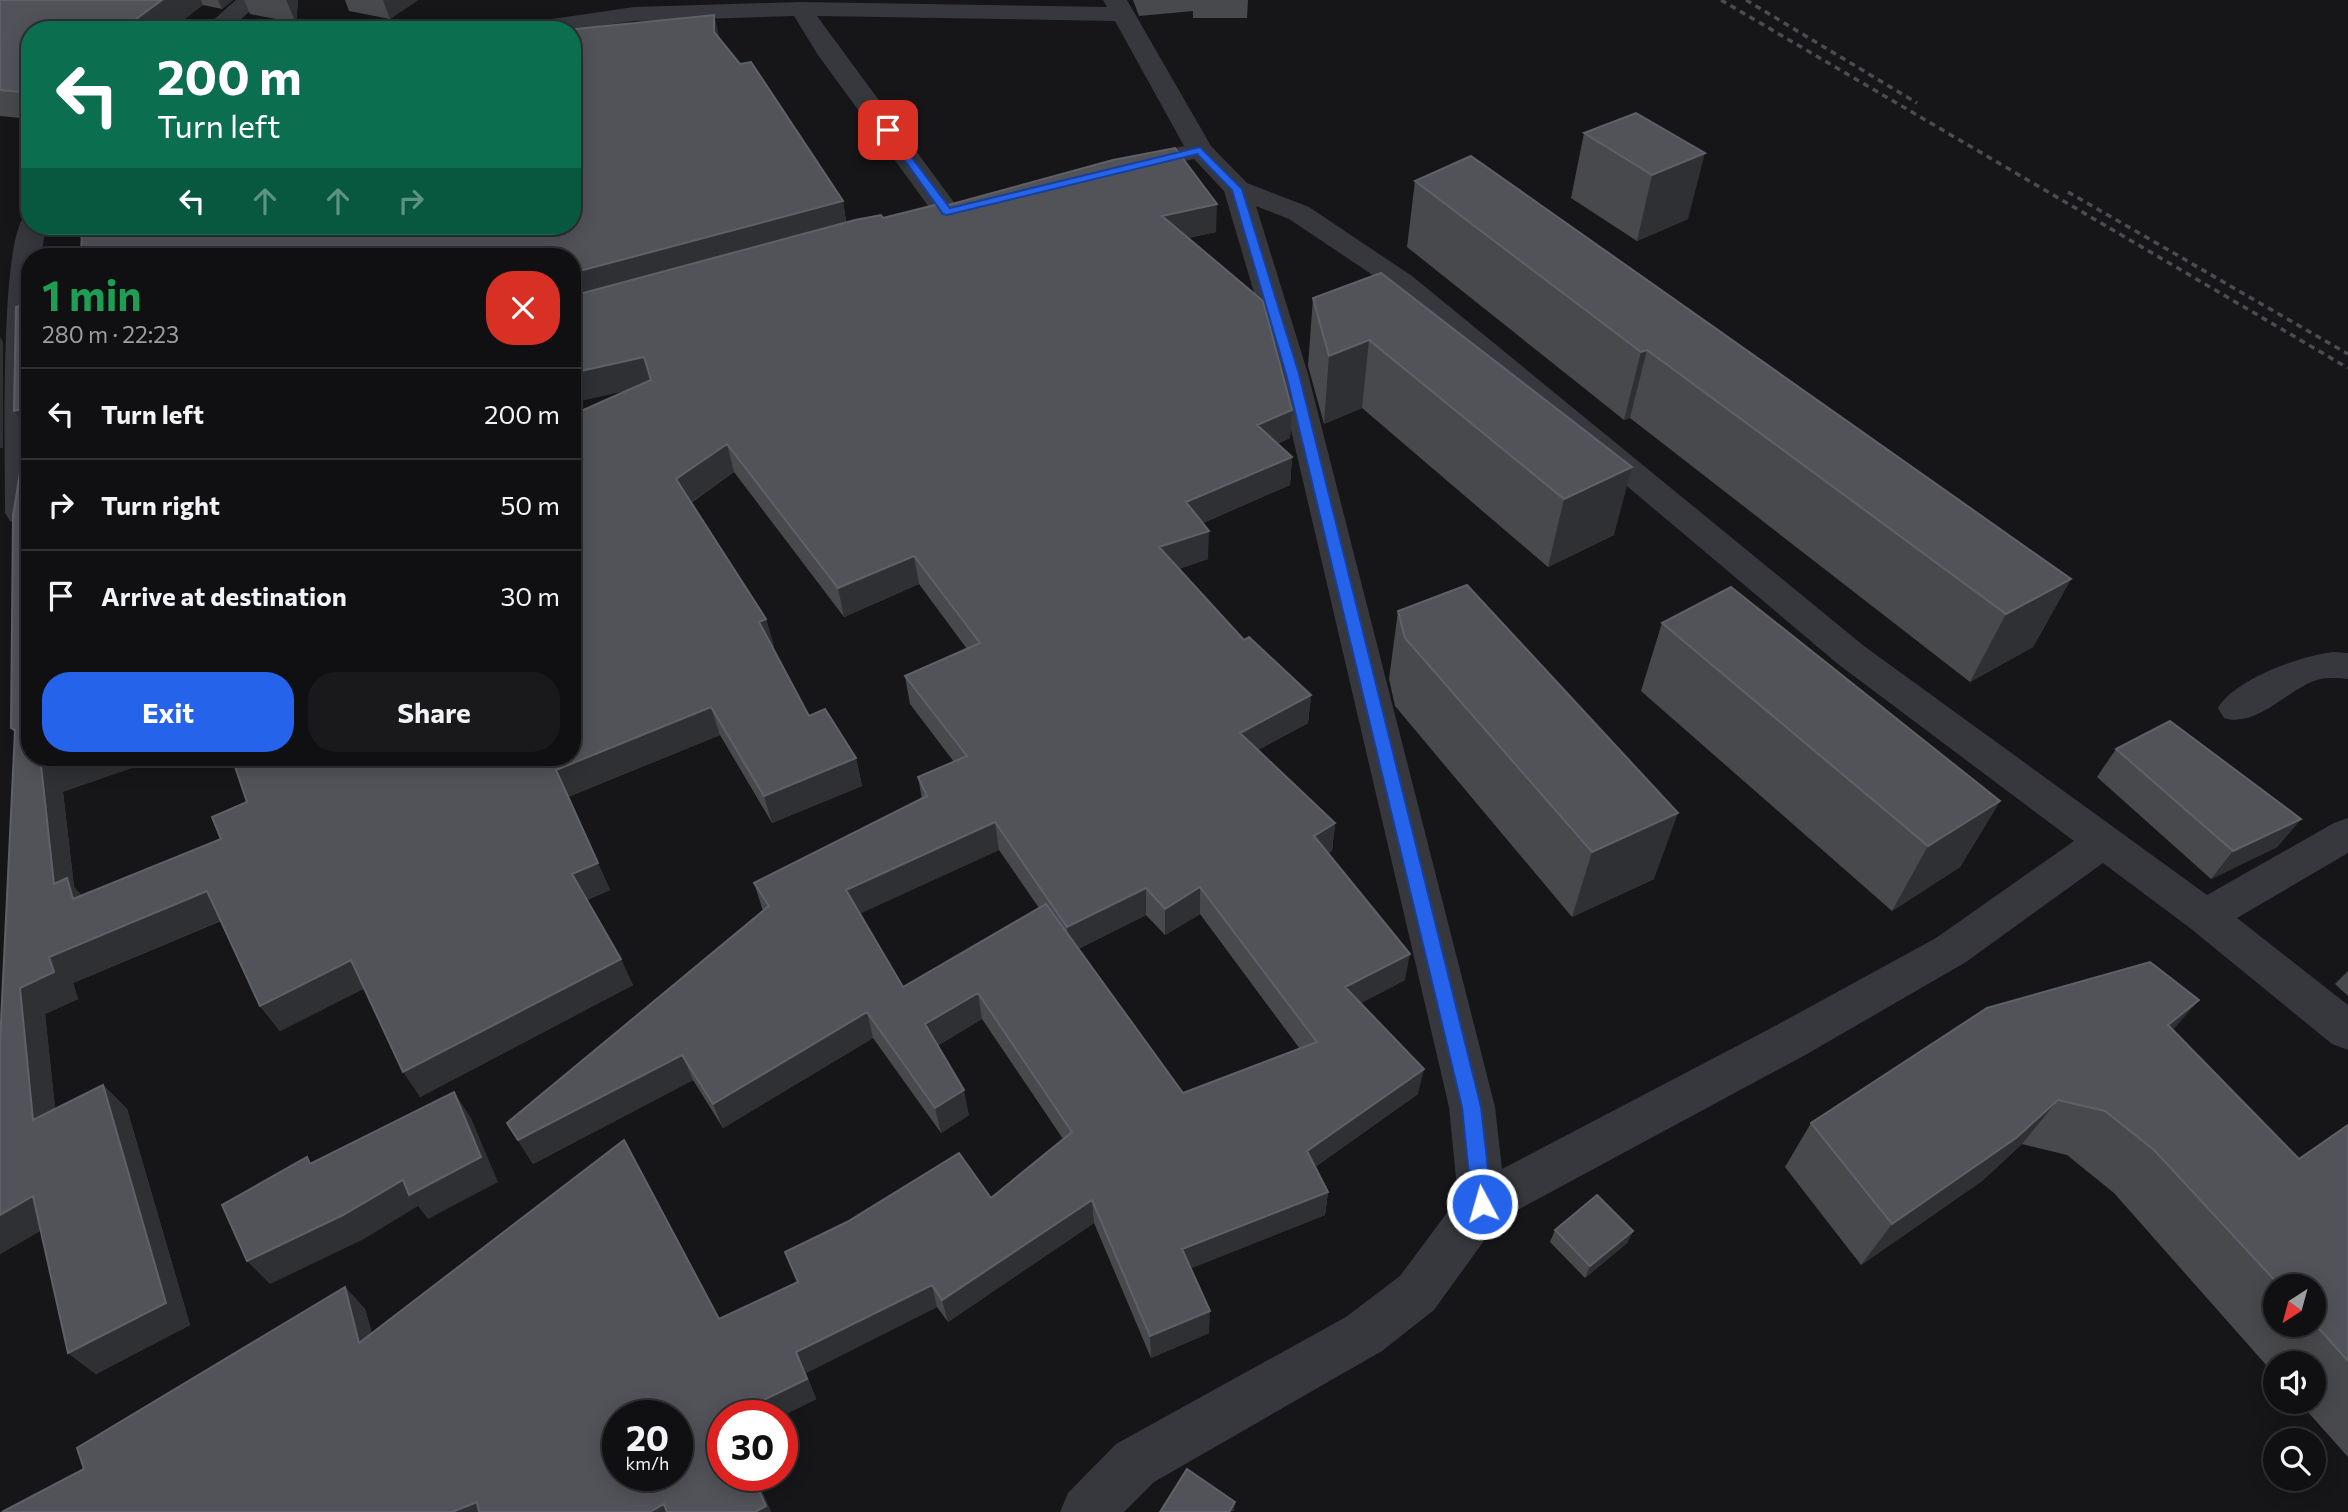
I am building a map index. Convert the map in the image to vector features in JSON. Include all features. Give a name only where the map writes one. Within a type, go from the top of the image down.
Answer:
[{"type":"street","points":[[225,21],[250,0]]},
{"type":"street","points":[[581,22],[634,14],[801,9],[1119,7],[1200,150],[1237,189],[1299,213],[1402,282],[1851,655],[2205,916],[2348,1031]]},
{"type":"street","points":[[801,9],[827,50],[947,212]]},
{"type":"street","points":[[1091,176],[1200,150]]},
{"type":"street","points":[[1237,189],[1293,374],[1469,1094],[1482,1204]]},
{"type":"street","points":[[907,224],[986,202]]},
{"type":"street","points":[[21,362],[21,400]]},
{"type":"street","points":[[2237,708],[2302,671],[2329,663],[2348,666]]},
{"type":"street","points":[[2205,916],[2348,834]]},
{"type":"street","points":[[1087,1512],[1135,1463],[1364,1334],[1417,1293],[1482,1204],[1791,1040],[1951,950],[2102,842]]},
{"type":"building","points":[[0,0],[162,0],[133,21],[21,21],[21,92],[0,90]]},
{"type":"building","points":[[714,15],[714,32],[740,64],[751,62],[843,201],[581,271],[581,248],[81,248],[82,235],[581,235],[581,28]]},
{"type":"building","points":[[1636,113],[1705,153],[1652,175],[1584,133]]},
{"type":"building","points":[[1175,148],[1217,204],[1162,216],[1263,301],[1292,410],[1257,425],[1292,457],[1186,502],[1209,531],[1159,547],[1244,640],[1249,637],[1311,695],[1240,733],[1335,823],[1314,836],[1410,954],[1345,987],[1424,1069],[1307,1151],[1328,1192],[1182,1249],[1210,1311],[1150,1336],[1092,1200],[942,1300],[932,1285],[796,1352],[807,1379],[764,1400],[707,1400],[707,1491],[759,1491],[766,1506],[755,1512],[667,1512],[664,1504],[650,1512],[479,1512],[477,1502],[452,1512],[2,1512],[84,1469],[77,1448],[345,1287],[359,1343],[624,1140],[719,1319],[798,1282],[785,1252],[847,1222],[959,1153],[991,1198],[1072,1132],[978,993],[925,1024],[964,1090],[935,1108],[867,1012],[713,1104],[682,1055],[518,1140],[507,1123],[769,906],[754,883],[927,796],[918,777],[967,756],[905,676],[980,643],[914,556],[838,588],[727,444],[676,479],[766,619],[759,622],[809,716],[825,709],[856,758],[764,796],[711,707],[581,760],[581,411],[651,380],[644,357],[581,371],[581,294],[855,220],[881,215],[883,218],[939,204],[941,207],[1113,160]],"holes":[[[995,822],[1067,927],[1146,888],[1165,909],[1200,887],[1317,1042],[1183,1093],[1046,904],[903,987],[846,890]]]},
{"type":"building","points":[[1471,156],[2071,579],[2006,614],[1647,350],[1641,352],[1415,181]]},
{"type":"building","points":[[1381,273],[1632,467],[1564,499],[1369,340],[1329,356],[1313,298]]},
{"type":"building","points":[[21,306],[21,409],[14,411],[16,307]]},
{"type":"building","points":[[21,467],[21,766],[41,766],[54,884],[67,878],[73,899],[221,839],[212,817],[247,802],[235,766],[566,766],[556,770],[598,863],[572,874],[621,959],[403,1072],[351,960],[260,1006],[207,891],[49,957],[54,972],[20,988],[33,1120],[103,1085],[166,1303],[68,1353],[33,1196],[0,1215],[0,1043],[15,730],[11,728],[13,516]]},
{"type":"building","points":[[1467,585],[1678,813],[1592,852],[1405,638],[1398,611]]},
{"type":"building","points":[[1731,587],[2000,801],[1928,846],[1662,623]]},
{"type":"building","points":[[2170,721],[2301,819],[2233,851],[2116,749]]},
{"type":"building","points":[[2150,962],[2199,1000],[2168,1025],[2299,1159],[2348,1125],[2348,1361],[2326,1336],[2326,1274],[2269,1274],[2154,1150],[2105,1111],[2058,1100],[2016,1138],[1892,1224],[1811,1123],[1987,1008]]},
{"type":"building","points":[[454,1092],[481,1157],[409,1195],[403,1180],[343,1215],[247,1261],[222,1205],[307,1157],[310,1164]]},
{"type":"building","points":[[1597,1195],[1633,1231],[1590,1266],[1555,1230]]},
{"type":"building","points":[[1187,1469],[1235,1502],[1229,1512],[1160,1512]]},
{"type":"railway","points":[[1721,0],[2348,368]]},
{"type":"railway","points":[[1746,0],[1917,103]]},
{"type":"railway","points":[[2068,192],[2348,354]]},
{"type":"route","points":[[888,130],[947,212],[1200,150],[1237,189],[1293,374],[1472,1107],[1482,1204]]}]
